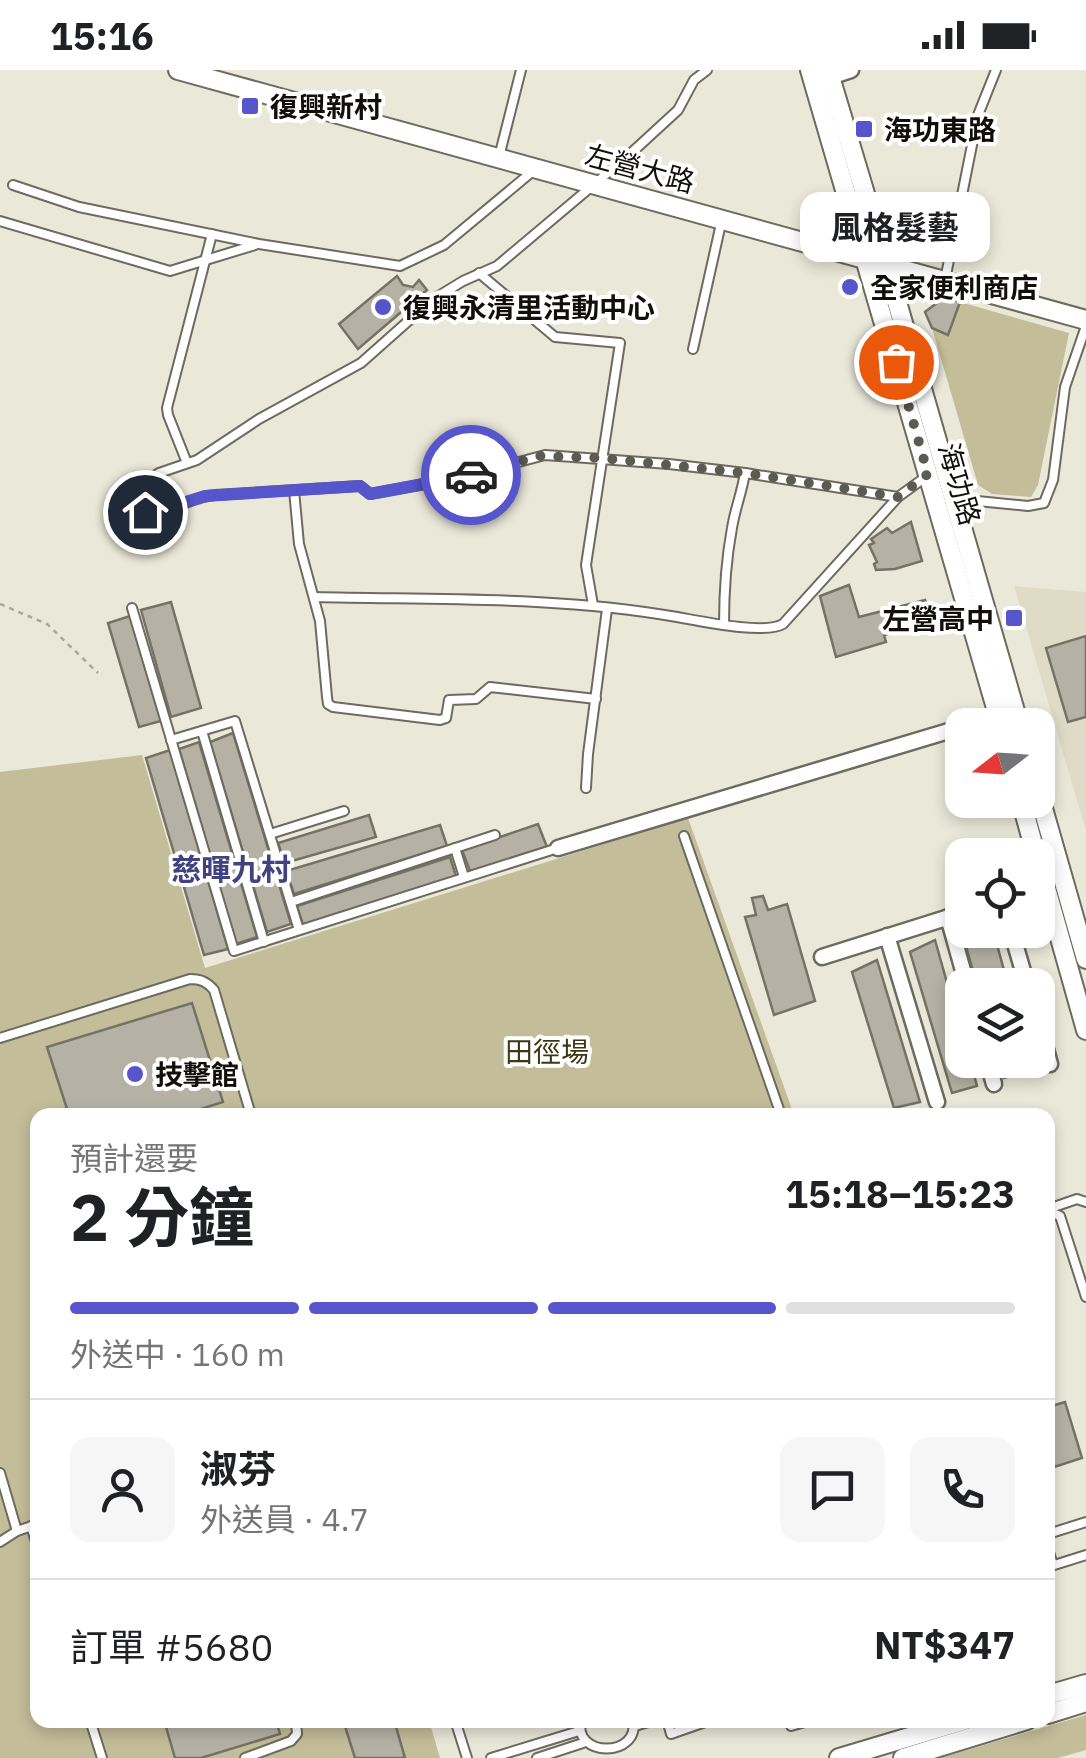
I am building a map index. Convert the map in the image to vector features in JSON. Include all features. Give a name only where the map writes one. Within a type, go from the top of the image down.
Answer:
[{"type":"street","name":"左營大路","points":[[178,70],[945,280],[1086,323]]},
{"type":"street","points":[[820,75],[851,70]]},
{"type":"street","points":[[820,75],[866,258]]},
{"type":"street","points":[[820,75],[886,264]]},
{"type":"street","name":"海功路","points":[[866,258],[937,472]]},
{"type":"street","name":"海功路","points":[[886,264],[937,472],[1005,708]]},
{"type":"street","points":[[558,848],[945,732]]},
{"type":"street","points":[[1055,898],[1086,959]]},
{"type":"street","points":[[1055,911],[1086,1030]]},
{"type":"street","points":[[822,957],[945,918]]},
{"type":"street","points":[[887,936],[937,1102]]},
{"type":"street","points":[[992,1078],[994,1084]]},
{"type":"street","points":[[1055,1694],[1086,1684]]},
{"type":"street","points":[[1055,1712],[1086,1702]]},
{"type":"street","points":[[839,1758],[881,1752],[926,1728]]},
{"type":"street","points":[[903,1758],[1001,1728]]},
{"type":"lane","points":[[498,157],[522,70]]},
{"type":"lane","points":[[706,70],[694,80],[678,110],[497,266],[463,280],[432,300],[361,364],[259,419],[198,460],[144,483],[134,503],[136,509],[154,512],[205,496],[294,490],[360,486],[370,494],[459,478],[539,456],[601,458],[745,473],[898,497]]},
{"type":"lane","points":[[945,280],[978,115],[996,70]]},
{"type":"lane","points":[[13,186],[80,207],[259,244],[400,266],[444,245],[536,168]]},
{"type":"lane","points":[[693,350],[722,219]]},
{"type":"lane","points":[[0,221],[170,271],[259,244]]},
{"type":"lane","points":[[187,463],[168,408],[212,234]]},
{"type":"lane","points":[[479,274],[555,337],[620,343],[586,566],[592,604]]},
{"type":"lane","points":[[945,501],[1028,506],[1044,502],[1053,480],[1065,387],[1086,323]]},
{"type":"lane","points":[[315,597],[592,604],[724,625],[778,628],[898,497],[937,472]]},
{"type":"lane","points":[[724,625],[727,558],[745,473]]},
{"type":"lane","points":[[294,490],[298,544],[315,597],[328,704],[332,707],[440,720],[446,718],[449,700],[476,699],[490,687],[596,698]]},
{"type":"lane","points":[[132,608],[234,951],[558,848]]},
{"type":"lane","points":[[586,788],[607,608]]},
{"type":"lane","points":[[171,740],[236,720],[299,930]]},
{"type":"lane","points":[[202,731],[264,942]]},
{"type":"lane","points":[[270,834],[344,811]]},
{"type":"lane","points":[[290,902],[495,835]]},
{"type":"lane","points":[[684,836],[779,1108]]},
{"type":"lane","points":[[455,848],[464,878]]},
{"type":"lane","points":[[0,1038],[198,979],[214,990],[249,1108]]},
{"type":"lane","points":[[1055,1207],[1077,1200],[1086,1202]]},
{"type":"lane","points":[[1064,1227],[1062,1214],[1067,1203]]},
{"type":"lane","points":[[1055,1214],[1060,1216],[1086,1295]]},
{"type":"lane","points":[[0,1473],[17,1531]]},
{"type":"lane","points":[[1055,1532],[1086,1522]]},
{"type":"lane","points":[[0,1542],[30,1526]]},
{"type":"lane","points":[[0,1532],[17,1531]]},
{"type":"lane","points":[[1055,1564],[1086,1555]]},
{"type":"lane","points":[[93,1728],[102,1758]]},
{"type":"lane","points":[[245,1758],[292,1742],[297,1728]]},
{"type":"lane","points":[[458,1728],[467,1758]]},
{"type":"lane","points":[[580,1728],[583,1743],[599,1756],[611,1757],[625,1751],[634,1728]]},
{"type":"lane","points":[[491,1758],[579,1732]]},
{"type":"lane","points":[[537,1758],[583,1743]]},
{"type":"path","points":[[0,604],[47,624],[98,673]]},
{"type":"shaded area","points":[[1014,586],[1086,592],[1086,831],[1055,726],[1055,708],[1050,708]]},
{"type":"green space","points":[[960,302],[1069,333],[1038,485],[1031,497],[992,494],[978,485],[932,328],[948,334]]},
{"type":"green space","name":"田徑場","points":[[142,755],[205,968],[688,818],[792,1108],[30,1108],[30,1728],[431,1728],[440,1758],[0,1758],[0,772]]},
{"type":"green space","points":[[1086,1715],[1086,1750],[1058,1758],[940,1758],[1042,1728],[1055,1728],[1055,1724]]},
{"type":"building","name":"復興永清里活動中心","points":[[397,276],[403,285],[413,287],[419,280],[427,290],[358,349],[339,324]]},
{"type":"building","points":[[945,297],[960,302],[948,335],[932,328],[925,312]]},
{"type":"building","points":[[911,522],[922,561],[876,570],[871,539],[887,528],[892,533]]},
{"type":"building","points":[[849,585],[859,617],[925,600],[934,622],[884,635],[886,642],[836,657],[820,596]]},
{"type":"building","points":[[171,602],[201,708],[171,717],[141,610]]},
{"type":"building","points":[[130,616],[161,721],[139,727],[108,623]]},
{"type":"building","points":[[1086,636],[1086,717],[1068,722],[1046,648]]},
{"type":"building","points":[[233,733],[291,924],[267,932],[210,742]]},
{"type":"building","points":[[199,742],[257,937],[236,944],[179,749]]},
{"type":"building","points":[[170,750],[228,949],[204,955],[146,758]]},
{"type":"building","points":[[369,815],[376,837],[285,863],[278,843]]},
{"type":"building","points":[[538,824],[547,847],[470,871],[462,850]]},
{"type":"building","points":[[440,825],[447,846],[294,894],[286,871]]},
{"type":"building","points":[[450,857],[456,876],[303,925],[297,906]]},
{"type":"building","points":[[763,896],[768,910],[787,904],[815,1001],[774,1015],[745,917],[756,915],[752,898]]},
{"type":"building","points":[[935,940],[945,976],[945,1070],[910,952]]},
{"type":"building","points":[[967,948],[998,948],[1003,968],[972,968]]},
{"type":"building","points":[[877,960],[920,1102],[894,1108],[852,972]]},
{"type":"building","name":"技擊館","points":[[192,1003],[223,1102],[204,1108],[67,1108],[47,1047]]},
{"type":"building","points":[[948,1078],[975,1078],[977,1086],[952,1093]]},
{"type":"building","points":[[1065,1402],[1082,1458],[1055,1467],[1055,1405]]},
{"type":"building","points":[[166,1728],[278,1728],[280,1734],[201,1758],[175,1758]]},
{"type":"building","points":[[346,1728],[396,1728],[405,1758],[355,1758]]},
{"type":"way so far","points":[[471,475],[545,455],[745,473],[898,497],[928,474],[896,362]]},
{"type":"place","name":"復興新村","points":[[250,106]]},
{"type":"place","name":"海功東路","points":[[864,129]]},
{"type":"place","name":"全家便利商店","points":[[850,287]]},
{"type":"place","name":"復興永清里活動中心","points":[[383,307]]},
{"type":"place","name":"風格髮藝","points":[[896,362]]},
{"type":"place","name":"左營高中","points":[[1014,618]]},
{"type":"place","name":"技擊館","points":[[135,1074]]},
{"type":"district","name":"慈暉九村","points":[[231,868]]},
{"type":"route","points":[[145,512],[205,496],[360,486],[370,494],[471,475]]}]
